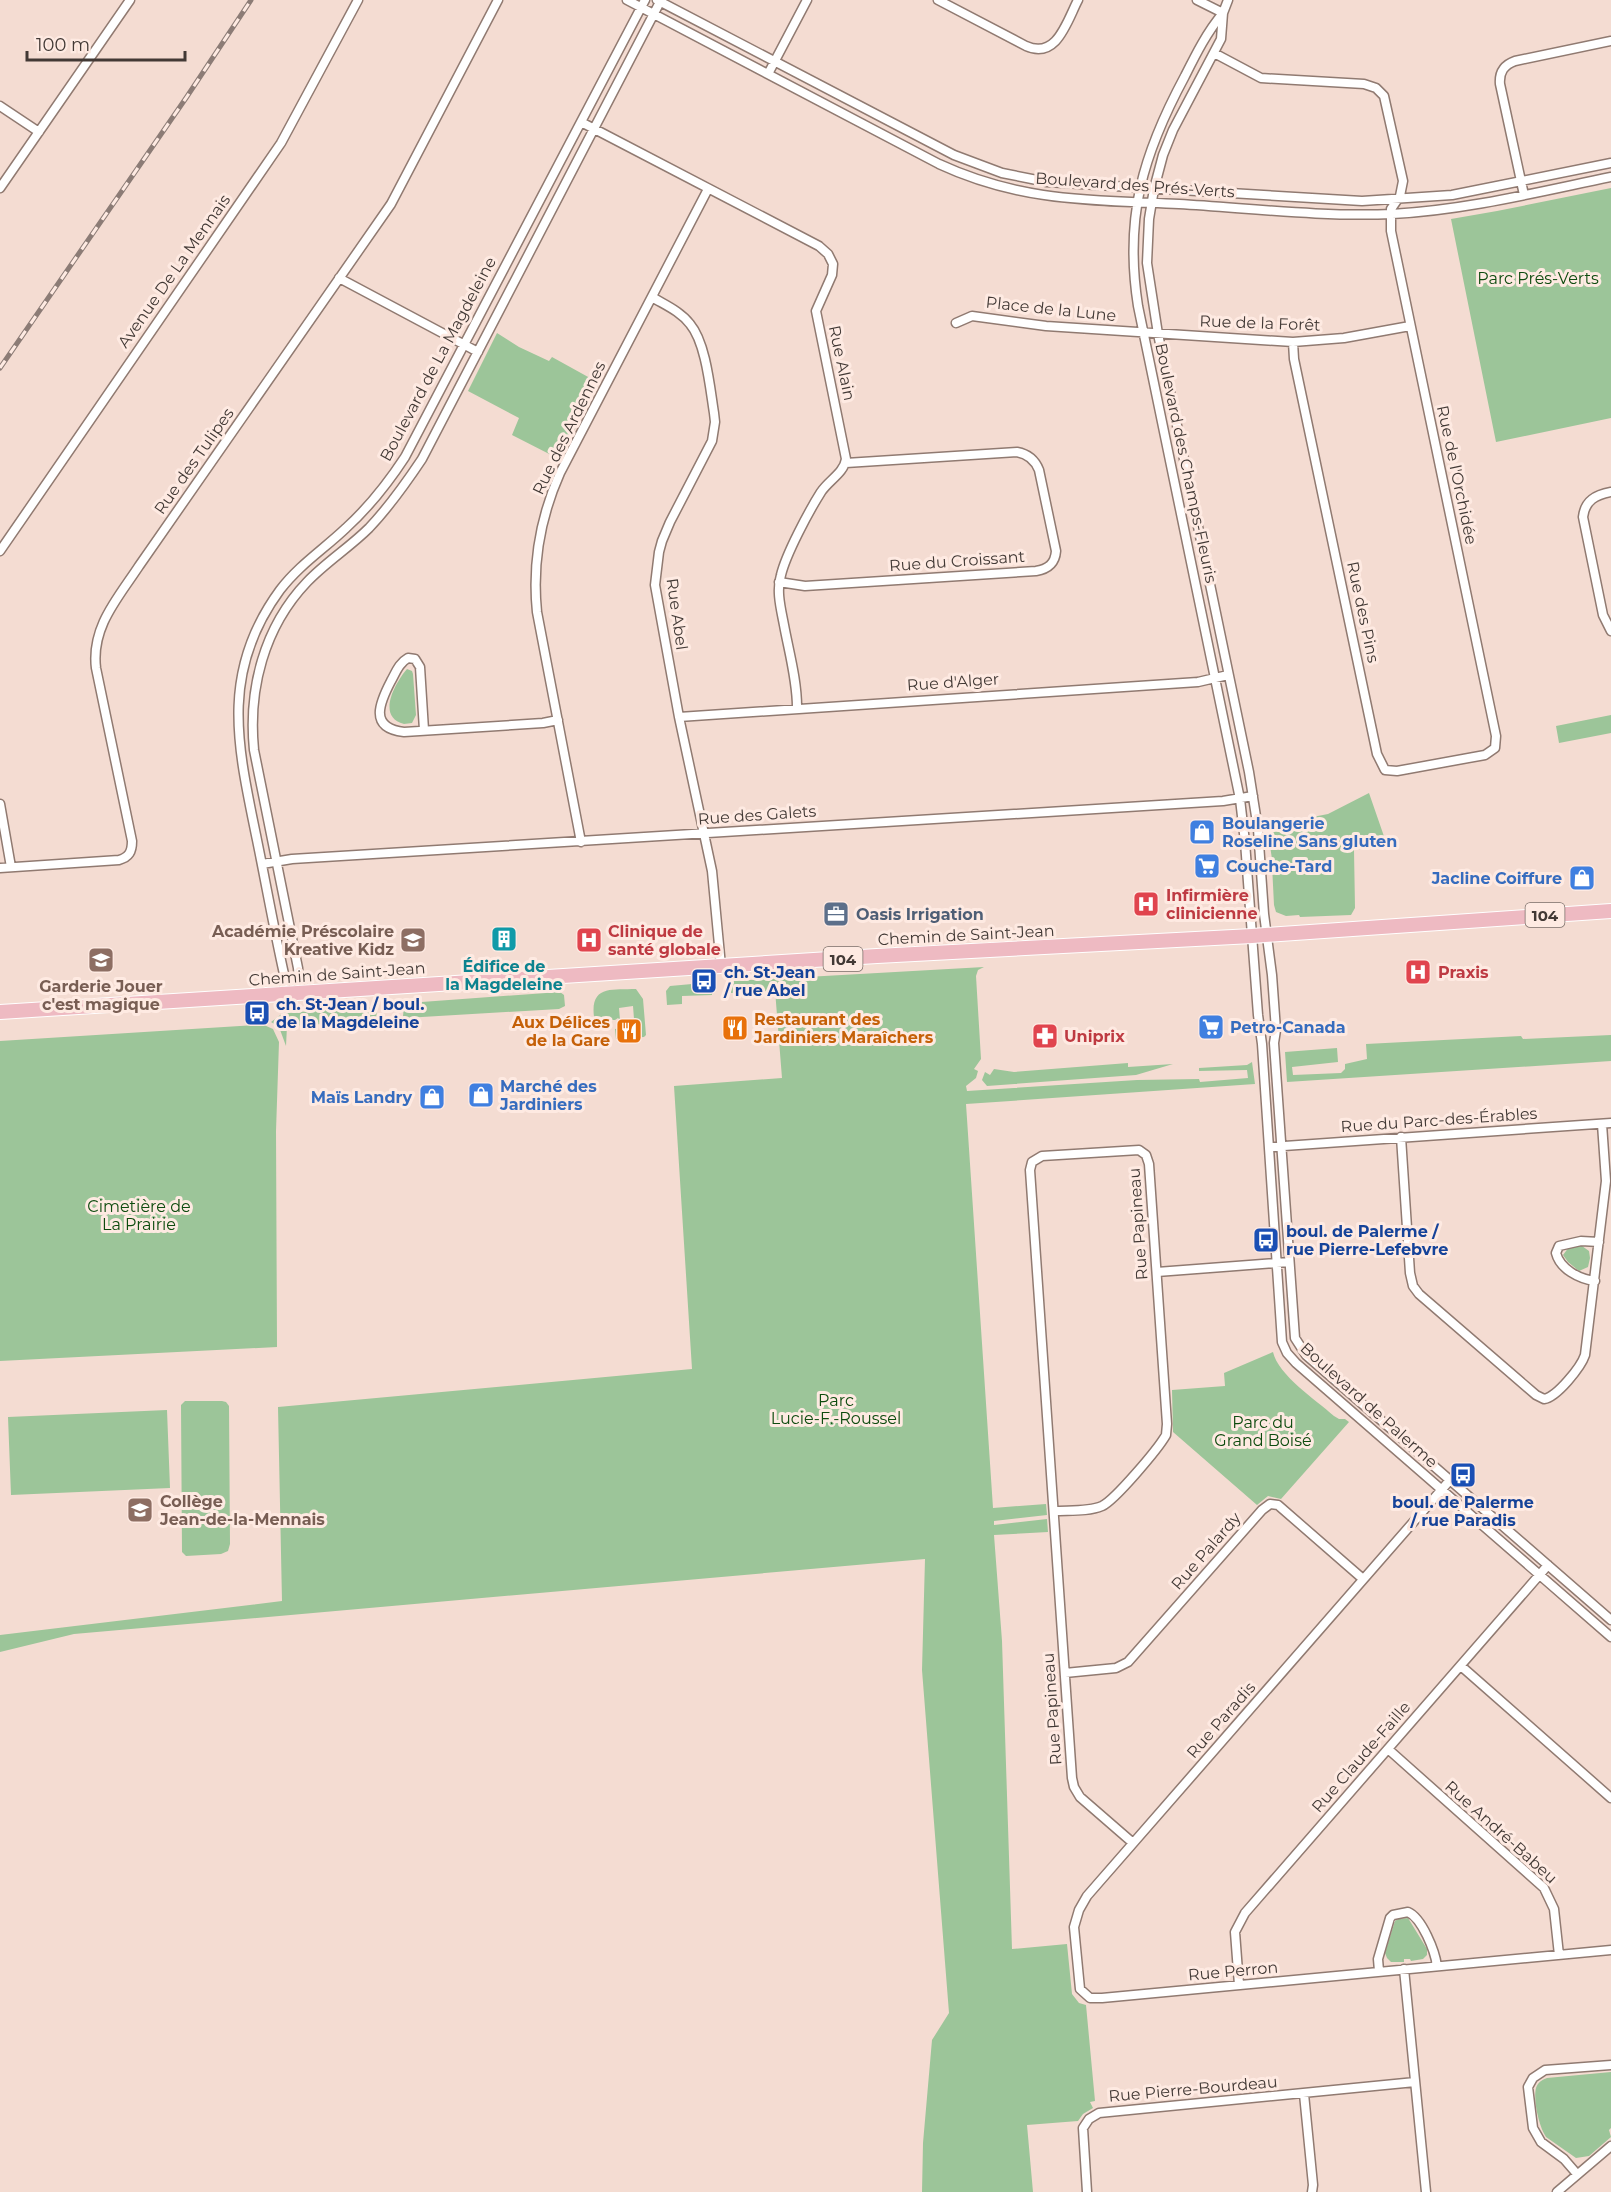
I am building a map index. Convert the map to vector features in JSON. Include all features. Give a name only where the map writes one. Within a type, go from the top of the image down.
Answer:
[{"type":"main road","name":"Chemin de Saint-Jean","points":[[0,1012],[721,966],[1252,936],[1611,911]]},
{"type":"street","points":[[0,188],[130,0]]},
{"type":"street","name":"Avenue De La Mennais","points":[[0,551],[280,143],[358,0]]},
{"type":"street","name":"Rue des Tulipes","points":[[0,868],[119,860],[131,852],[132,841],[96,668],[95,650],[98,634],[108,612],[397,195],[498,0]]},
{"type":"street","name":"Boulevard des Prés-Verts","points":[[627,0],[643,4],[654,14],[939,164],[989,184],[1037,195],[1331,214],[1390,214],[1454,208],[1611,177]]},
{"type":"street","points":[[768,74],[807,0]]},
{"type":"street","points":[[938,0],[1026,46],[1040,50],[1051,47],[1058,39],[1078,0]]},
{"type":"street","points":[[1197,0],[1223,13]]},
{"type":"street","name":"Boulevard des Champs-Fleuris","points":[[1228,0],[1223,13],[1221,39],[1173,130],[1163,155],[1154,189],[1147,263],[1151,299],[1253,796],[1260,846],[1267,934]]},
{"type":"street","name":"Boulevard des Prés-Verts","points":[[659,1],[948,152],[993,170],[1047,182],[1333,200],[1398,200],[1452,195],[1611,163]]},
{"type":"street","name":"Boulevard de La Magdeleine","points":[[300,993],[298,968],[254,750],[252,725],[257,678],[267,644],[286,608],[307,582],[375,521],[415,469],[659,1]]},
{"type":"street","name":"Boulevard de La Magdeleine","points":[[285,994],[284,974],[240,754],[238,719],[241,681],[254,638],[267,611],[287,581],[358,516],[399,466],[643,4]]},
{"type":"street","name":"Boulevard des Champs-Fleuris","points":[[1223,13],[1209,30],[1167,109],[1151,146],[1136,203],[1134,266],[1138,306],[1240,799],[1252,936]]},
{"type":"street","points":[[1524,195],[1500,84],[1502,71],[1508,63],[1515,61],[1611,41]]},
{"type":"street","points":[[1214,53],[1261,78],[1364,84],[1376,88],[1384,96],[1386,103],[1402,181],[1398,200],[1390,214]]},
{"type":"street","points":[[0,106],[39,132]]},
{"type":"street","name":"Rue Alain","points":[[581,122],[819,246],[831,259],[834,270],[816,311],[846,463]]},
{"type":"street","name":"Rue des Ardennes","points":[[581,842],[537,612],[535,576],[540,529],[546,506],[560,473],[708,189]]},
{"type":"street","name":"Rue de l'Orchidée","points":[[1390,214],[1391,231],[1410,326],[1496,743]]},
{"type":"street","points":[[339,278],[477,352]]},
{"type":"street","name":"Rue Abel","points":[[652,297],[684,318],[697,336],[715,422],[708,450],[666,531],[657,564],[655,585],[715,893],[721,966]]},
{"type":"street","name":"Place de la Lune","points":[[956,323],[972,316],[1046,326],[1144,333]]},
{"type":"street","name":"Rue de la Forêt","points":[[1144,333],[1293,342],[1344,338],[1410,326]]},
{"type":"street","name":"Rue des Pins","points":[[1293,342],[1296,370],[1382,767],[1385,770],[1397,771],[1480,757],[1490,753],[1496,743]]},
{"type":"street","name":"Rue du Croissant","points":[[779,582],[805,586],[1036,571],[1048,568],[1054,561],[1056,551],[1038,470],[1035,462],[1027,455],[1017,452],[846,463]]},
{"type":"street","points":[[797,707],[796,687],[781,610],[779,582],[785,562],[819,496],[846,463]]},
{"type":"street","points":[[1611,492],[1589,501],[1583,517],[1603,615],[1611,630]]},
{"type":"street","points":[[323,547],[333,559]]},
{"type":"street","points":[[424,730],[420,667],[415,659],[408,658],[398,667],[381,701],[379,712],[384,724],[392,729],[404,732],[543,723],[558,720]]},
{"type":"street","name":"Rue d'Alger","points":[[679,717],[797,707],[1198,682],[1228,675]]},
{"type":"street","name":"Rue des Galets","points":[[262,864],[277,861],[1240,799],[1253,796]]},
{"type":"street","points":[[0,804],[11,867]]},
{"type":"street","name":"Boulevard de Palerme","points":[[1267,934],[1276,1030],[1274,1043],[1295,1338],[1301,1350],[1611,1620]]},
{"type":"street","name":"Boulevard de Palerme","points":[[1252,936],[1281,1337],[1285,1348],[1291,1358],[1611,1637]]},
{"type":"street","points":[[1401,1137],[1410,1273],[1413,1286],[1419,1294],[1542,1399],[1547,1399],[1554,1395],[1583,1361],[1587,1349],[1606,1181],[1607,1123]]},
{"type":"street","name":"Rue du Parc-des-Érables","points":[[1269,1147],[1607,1123]]},
{"type":"street","name":"Rue Papineau","points":[[1054,1511],[1103,1505],[1114,1496],[1166,1435],[1149,1164],[1146,1155],[1134,1150],[1042,1156],[1032,1162],[1030,1170],[1065,1673],[1074,1787],[1085,1801],[1133,1843]]},
{"type":"street","points":[[1594,1281],[1577,1276],[1559,1261],[1556,1253],[1559,1246],[1568,1243],[1599,1242]]},
{"type":"street","points":[[1157,1272],[1289,1262]]},
{"type":"street","name":"Rue Paradis","points":[[1090,1998],[1082,1993],[1078,1984],[1074,1935],[1076,1918],[1087,1896],[1450,1480]]},
{"type":"street","name":"Rue Palardy","points":[[1065,1673],[1116,1668],[1128,1662],[1262,1510],[1270,1504],[1278,1505],[1363,1579]]},
{"type":"street","name":"Rue Claude-Faille","points":[[1239,1985],[1235,1938],[1240,1920],[1548,1565]]},
{"type":"street","points":[[1461,1666],[1611,1798]]},
{"type":"street","name":"Rue André-Babeu","points":[[1388,1749],[1544,1888],[1554,1909],[1559,1955]]},
{"type":"street","points":[[1379,1971],[1378,1959],[1390,1918],[1393,1915],[1408,1912],[1414,1916],[1434,1949],[1437,1966]]},
{"type":"street","name":"Rue Perron","points":[[1090,1998],[1611,1950]]},
{"type":"street","points":[[1404,1969],[1426,2192]]},
{"type":"street","points":[[1577,2174],[1564,2159],[1541,2142],[1535,2134],[1528,2092],[1530,2082],[1545,2070],[1611,2065]]},
{"type":"street","name":"Rue Pierre-Bourdeau","points":[[1087,2192],[1082,2134],[1085,2123],[1095,2115],[1415,2082]]},
{"type":"street","points":[[1304,2094],[1313,2185],[1311,2192]]},
{"type":"street","points":[[1557,2192],[1611,2146]]},
{"type":"green space","name":"Parc Prés-Verts","points":[[1611,188],[1611,418],[1496,442],[1451,219]]},
{"type":"green space","points":[[497,333],[519,347],[549,361],[552,357],[599,383],[559,459],[512,435],[519,418],[468,391]]},
{"type":"green space","points":[[407,669],[413,674],[416,715],[412,723],[404,724],[396,720],[389,707],[393,691]]},
{"type":"green space","points":[[1611,715],[1611,733],[1559,743],[1556,726]]},
{"type":"green space","points":[[1369,793],[1387,845],[1354,850],[1355,908],[1351,915],[1300,917],[1299,915],[1286,916],[1276,912],[1272,865],[1275,865],[1269,839],[1274,835],[1272,825],[1328,814]]},
{"type":"green space","name":"Parc Lucie-F.-Roussel","points":[[984,967],[978,970],[976,976],[981,1059],[974,1069],[978,1071],[976,1078],[966,1086],[967,1091],[1137,1080],[1199,1079],[1200,1082],[1248,1078],[1247,1070],[1199,1071],[1199,1068],[1247,1065],[1252,1062],[1255,1084],[966,1104],[993,1508],[1046,1504],[1047,1515],[994,1521],[994,1525],[1047,1519],[1048,1532],[994,1535],[1002,1641],[1012,1949],[1067,1944],[1072,1994],[1079,2003],[1086,2005],[1095,2101],[1090,2102],[1093,2108],[1083,2114],[1078,2121],[1027,2125],[1033,2192],[922,2192],[923,2143],[932,2040],[949,2013],[922,1670],[925,1559],[74,1634],[0,1652],[0,1635],[282,1601],[278,1407],[692,1369],[674,1086],[782,1078],[775,990],[772,988],[768,991],[731,993],[731,983],[733,981]]},
{"type":"green space","points":[[703,983],[712,985],[712,995],[682,996],[682,1004],[667,1005],[666,991],[670,986]]},
{"type":"green space","points":[[636,989],[643,999],[646,1035],[616,1039],[615,1029],[621,1028],[621,1034],[635,1032],[633,1006],[619,1008],[620,1020],[618,1018],[598,1020],[597,1016],[594,1017],[596,999],[604,991]]},
{"type":"green space","points":[[560,992],[564,995],[565,1006],[559,1009],[405,1018],[403,1016],[404,1007],[408,1003]]},
{"type":"green space","points":[[377,1007],[376,1024],[372,1026],[341,1028],[341,1023],[287,1026],[286,1046],[279,1027],[271,1022],[283,1013]]},
{"type":"green space","name":"Cimetière de La Prairie","points":[[264,1025],[273,1029],[279,1042],[276,1131],[277,1347],[0,1361],[0,1041]]},
{"type":"green space","points":[[1611,1035],[1611,1061],[1287,1082],[1285,1052],[1337,1048],[1338,1062],[1292,1067],[1293,1075],[1341,1073],[1345,1069],[1345,1064],[1367,1059],[1366,1044],[1521,1036],[1523,1039]]},
{"type":"green space","points":[[1128,1063],[1128,1067],[1173,1064],[1136,1075],[987,1086],[982,1080],[985,1072],[990,1075],[994,1069],[1014,1072]]},
{"type":"green space","points":[[1582,1246],[1589,1251],[1590,1258],[1588,1267],[1579,1271],[1563,1255],[1569,1247]]},
{"type":"green space","name":"Parc du Grand Boisé","points":[[1273,1352],[1276,1361],[1299,1387],[1334,1416],[1349,1422],[1281,1499],[1268,1496],[1257,1505],[1173,1432],[1172,1390],[1225,1386],[1224,1373]]},
{"type":"green space","points":[[185,1401],[222,1401],[229,1406],[230,1544],[228,1551],[221,1554],[186,1556],[182,1552],[181,1405]]},
{"type":"green space","points":[[167,1410],[170,1488],[11,1495],[8,1417]]},
{"type":"green space","points":[[1408,1918],[1427,1949],[1427,1955],[1423,1959],[1391,1962],[1385,1953],[1395,1921]]},
{"type":"green space","points":[[1611,2072],[1611,2128],[1609,2130],[1611,2137],[1589,2156],[1576,2158],[1543,2133],[1536,2106],[1537,2086],[1547,2078]]},
{"type":"railway","points":[[0,368],[251,0]]},
{"type":"place","name":"Boulangerie Roseline Sans gluten","points":[[1202,832]]},
{"type":"place","name":"Couche-Tard","points":[[1207,866]]},
{"type":"place","name":"Jacline Coiffure","points":[[1582,878]]},
{"type":"place","name":"Infirmière clinicienne","points":[[1146,904]]},
{"type":"place","name":"Oasis Irrigation","points":[[836,914]]},
{"type":"place","name":"Édifice de la Magdeleine","points":[[504,939]]},
{"type":"place","name":"Académie Préscolaire Kreative Kidz","points":[[413,940]]},
{"type":"place","name":"Clinique de santé globale","points":[[589,940]]},
{"type":"place","name":"Garderie Jouer c'est magique","points":[[101,960]]},
{"type":"place","name":"Praxis","points":[[1418,972]]},
{"type":"place","name":"ch. St-Jean / rue Abel","points":[[704,981]]},
{"type":"place","name":"ch. St-Jean / boul. de la Magdeleine","points":[[257,1013]]},
{"type":"place","name":"Petro-Canada","points":[[1211,1027]]},
{"type":"place","name":"Restaurant des Jardiniers Maraîchers","points":[[735,1028]]},
{"type":"place","name":"Aux Délices de la Gare","points":[[629,1031]]},
{"type":"place","name":"Uniprix","points":[[1045,1036]]},
{"type":"place","name":"Marché des Jardiniers","points":[[481,1095]]},
{"type":"place","name":"Maïs Landry","points":[[432,1097]]},
{"type":"place","name":"boul. de Palerme / rue Pierre-Lefebvre","points":[[1266,1240]]},
{"type":"place","name":"boul. de Palerme / rue Paradis","points":[[1463,1475]]},
{"type":"place","name":"Collège Jean-de-la-Mennais","points":[[140,1510]]}]
